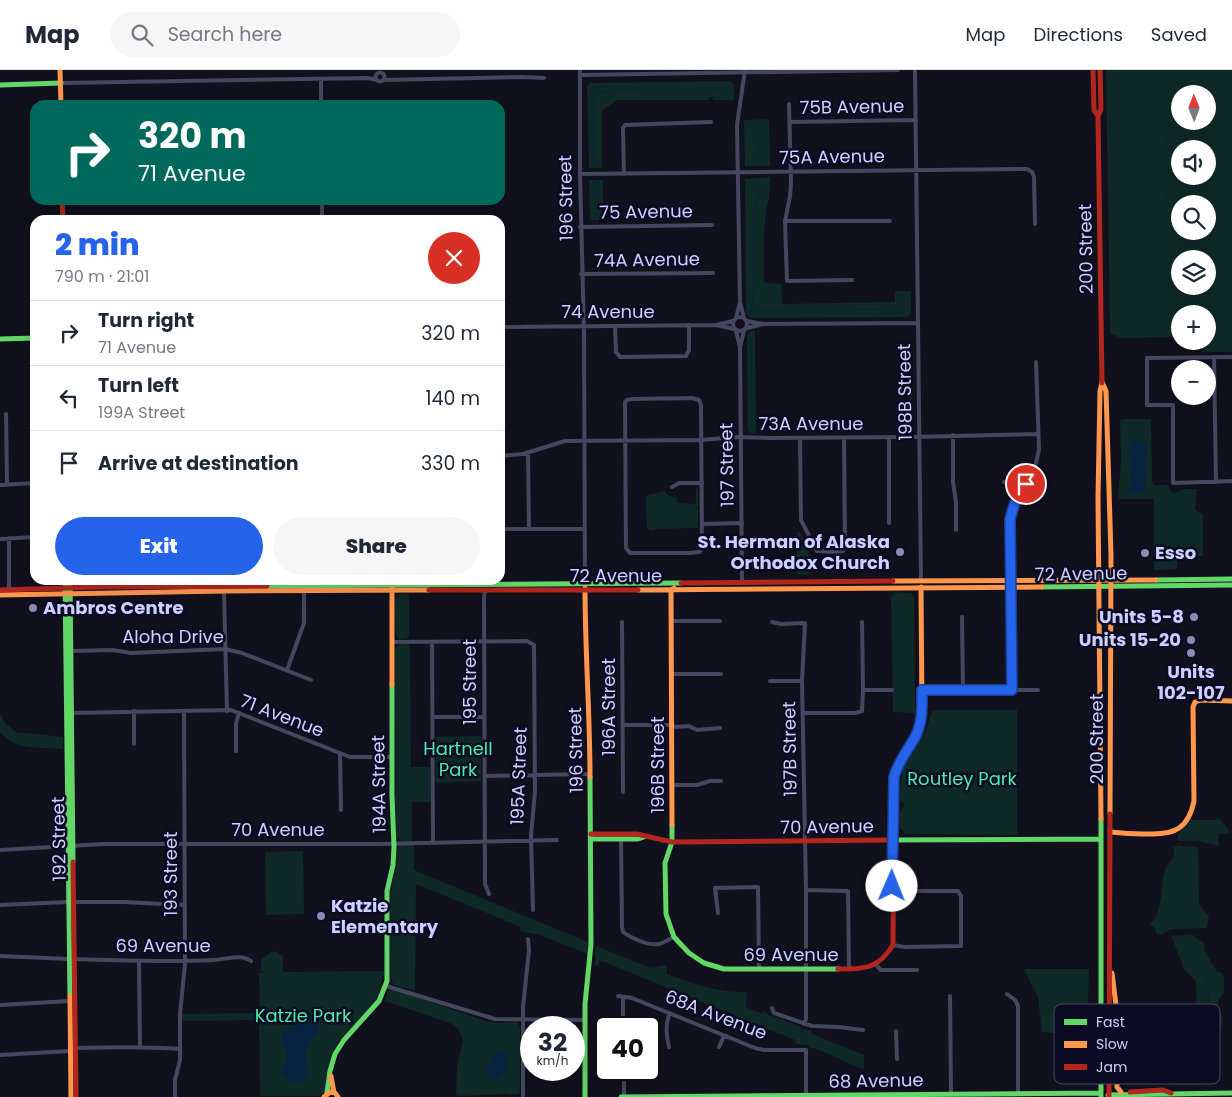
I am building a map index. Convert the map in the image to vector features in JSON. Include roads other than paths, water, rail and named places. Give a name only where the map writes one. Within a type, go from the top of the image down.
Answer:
[{"type":"main road","points":[[60,70],[61,100]]},
{"type":"main road","name":"200 Street","points":[[1093,70],[1094,110],[1098,116]]},
{"type":"main road","name":"200 Street","points":[[1100,70],[1101,109],[1098,116],[1102,382],[1100,391],[1098,458],[1098,580],[1101,1004]]},
{"type":"main road","points":[[0,85],[60,83]]},
{"type":"main road","points":[[0,339],[30,338]]},
{"type":"main road","name":"200 Street","points":[[1102,382],[1106,391],[1111,519],[1109,1004]]},
{"type":"main road","name":"72 Avenue","points":[[0,596],[169,592],[224,586],[228,589],[263,589],[273,586],[392,585],[585,587],[713,583],[1232,579]]},
{"type":"main road","name":"198B Street","points":[[893,945],[894,777],[899,761],[915,738],[922,714],[920,581]]},
{"type":"main road","points":[[671,590],[677,587],[713,583]]},
{"type":"main road","points":[[708,589],[739,586],[742,583]]},
{"type":"main road","name":"72 Avenue","points":[[0,590],[67,587],[224,586],[304,591],[392,585]]},
{"type":"main road","name":"194A Street","points":[[386,986],[388,976],[387,891],[393,865],[394,843],[392,585]]},
{"type":"main road","name":"72 Avenue","points":[[484,585],[491,587],[522,585],[671,590],[1232,585]]},
{"type":"main road","name":"192 Street","points":[[67,587],[71,962],[72,1002],[74,1006],[71,1097]]},
{"type":"main road","name":"196 Street","points":[[585,587],[585,650],[590,727],[591,836],[591,944],[585,1020]]},
{"type":"main road","name":"196B Street","points":[[671,590],[672,842],[665,863],[666,914],[674,937]]},
{"type":"main road","name":"192 Street","points":[[67,594],[71,651],[70,847]]},
{"type":"main road","points":[[1110,832],[1166,832],[1178,829],[1192,811],[1194,801],[1192,707],[1201,700],[1232,701]]},
{"type":"main road","name":"70 Avenue","points":[[591,836],[637,834],[672,842],[1100,839]]},
{"type":"main road","name":"70 Avenue","points":[[591,836],[638,839],[644,836]]},
{"type":"main road","points":[[1100,839],[1107,846],[1110,856]]},
{"type":"main road","name":"192 Street","points":[[71,902],[68,911],[71,959],[69,1001],[76,1097]]},
{"type":"main road","name":"69 Avenue","points":[[674,937],[689,953],[704,963],[724,969],[849,969],[877,966]]},
{"type":"main road","points":[[877,966],[886,958],[893,945]]},
{"type":"main road","points":[[1110,957],[1116,1004]]},
{"type":"main road","points":[[344,1097],[337,1095],[324,1096],[338,1048],[375,1008],[383,996],[386,986]]},
{"type":"main road","points":[[331,1068],[337,1095]]},
{"type":"main road","name":"196 Street","points":[[585,1081],[585,1097]]},
{"type":"main road","points":[[1117,1084],[1121,1092],[1163,1090],[1171,1093]]},
{"type":"main road","name":"68 Avenue","points":[[622,1097],[1018,1093],[1101,1095]]},
{"type":"main road","points":[[1108,1096],[1232,1093]]},
{"type":"street","name":"196 Street","points":[[580,70],[580,227],[584,402],[585,587]]},
{"type":"street","points":[[580,76],[744,71],[898,70]]},
{"type":"street","name":"198B Street","points":[[914,70],[920,581]]},
{"type":"street","points":[[744,71],[737,118],[740,302],[745,319],[763,324]]},
{"type":"street","points":[[60,83],[368,78],[380,75],[392,78],[522,76],[544,78]]},
{"type":"street","points":[[321,79],[321,100]]},
{"type":"street","points":[[789,104],[791,171],[790,196],[785,221],[787,281],[852,280]]},
{"type":"street","name":"75B Avenue","points":[[790,122],[915,120]]},
{"type":"street","points":[[624,174],[624,125],[710,122]]},
{"type":"street","name":"75A Avenue","points":[[580,174],[1029,170],[1034,178],[1035,224]]},
{"type":"street","points":[[785,221],[890,220]]},
{"type":"street","name":"75 Avenue","points":[[580,227],[712,225]]},
{"type":"street","name":"74A Avenue","points":[[581,274],[713,273]]},
{"type":"street","points":[[735,319],[740,302]]},
{"type":"street","name":"74 Avenue","points":[[505,326],[689,325],[716,324],[735,319],[745,319]]},
{"type":"street","name":"197 Street","points":[[735,319],[735,330],[740,346],[742,583]]},
{"type":"street","name":"197 Street","points":[[740,346],[745,329],[745,319]]},
{"type":"street","points":[[745,329],[763,324],[918,323]]},
{"type":"street","name":"74 Avenue","points":[[716,324],[735,330],[745,329]]},
{"type":"street","points":[[615,326],[616,352],[620,357],[686,356],[689,350],[689,325]]},
{"type":"street","points":[[1232,357],[1147,358],[1147,405],[1173,405],[1173,483],[1232,481]]},
{"type":"street","points":[[1214,358],[1216,482]]},
{"type":"street","points":[[1012,690],[1010,520],[1019,492],[1031,475],[1036,463],[1039,449],[1036,362]]},
{"type":"street","points":[[675,398],[699,400],[701,440],[701,550],[690,552],[630,553],[627,551],[626,401],[629,399],[675,398]]},
{"type":"street","points":[[6,414],[7,484]]},
{"type":"street","name":"73A Avenue","points":[[505,455],[528,453],[555,443],[583,441],[701,440],[741,437],[889,438],[1038,434]]},
{"type":"street","points":[[953,436],[956,530]]},
{"type":"street","points":[[800,438],[800,518],[816,551],[838,552],[844,550],[844,438]]},
{"type":"street","points":[[889,438],[889,523]]},
{"type":"street","points":[[528,453],[529,529]]},
{"type":"street","points":[[1004,482],[1019,492]]},
{"type":"street","points":[[0,485],[30,483]]},
{"type":"street","points":[[672,486],[679,483],[702,483]]},
{"type":"street","points":[[702,524],[742,523]]},
{"type":"street","points":[[505,529],[584,529]]},
{"type":"street","points":[[0,539],[30,537]]},
{"type":"street","points":[[8,538],[9,589]]},
{"type":"street","name":"195 Street","points":[[484,585],[485,884],[489,894]]},
{"type":"street","points":[[224,586],[225,649],[227,657],[226,710]]},
{"type":"street","points":[[287,670],[304,623],[304,591]]},
{"type":"street","points":[[962,617],[963,690]]},
{"type":"street","points":[[671,622],[720,620]]},
{"type":"street","name":"196A Street","points":[[622,622],[623,792]]},
{"type":"street","name":"197B Street","points":[[772,622],[781,624],[805,623],[802,681],[806,890],[806,1019],[804,1024]]},
{"type":"street","points":[[803,713],[855,713],[862,711],[862,622]]},
{"type":"street","name":"195A Street","points":[[484,642],[527,641],[533,643],[535,647],[535,800],[531,840],[533,910]]},
{"type":"street","points":[[392,642],[484,642]]},
{"type":"street","points":[[432,642],[433,843]]},
{"type":"street","name":"Aloha Drive","points":[[71,651],[113,650],[131,653],[225,649],[242,653],[311,680]]},
{"type":"street","points":[[671,674],[721,674]]},
{"type":"street","points":[[770,681],[802,681]]},
{"type":"street","points":[[863,690],[892,690]]},
{"type":"street","points":[[922,690],[1038,690]]},
{"type":"street","name":"71 Avenue","points":[[71,713],[226,710],[340,754],[353,757],[392,757]]},
{"type":"street","points":[[134,711],[134,744]]},
{"type":"street","name":"193 Street","points":[[175,1097],[175,1084],[180,1060],[180,1014],[185,960],[184,711]]},
{"type":"street","points":[[236,751],[236,723],[239,714]]},
{"type":"street","points":[[432,717],[484,717]]},
{"type":"street","points":[[623,725],[689,726],[697,730],[720,728]]},
{"type":"street","points":[[340,754],[341,810]]},
{"type":"street","points":[[485,776],[590,774]]},
{"type":"street","points":[[672,785],[697,785],[710,781],[721,781]]},
{"type":"street","points":[[620,839],[623,930],[629,935],[653,944],[664,942],[674,937]]},
{"type":"street","name":"70 Avenue","points":[[0,850],[103,844],[433,843],[557,840]]},
{"type":"street","points":[[718,913],[715,888],[758,887],[759,968]]},
{"type":"street","points":[[806,890],[848,891],[849,969]]},
{"type":"street","points":[[892,891],[958,891],[960,893],[961,946],[904,947],[893,945]]},
{"type":"street","points":[[0,905],[123,902],[184,905]]},
{"type":"street","points":[[522,1016],[529,950],[528,939]]},
{"type":"street","name":"69 Avenue","points":[[0,956],[139,961],[247,958],[251,961]]},
{"type":"street","points":[[139,961],[140,1047]]},
{"type":"street","name":"69 Avenue","points":[[877,966],[881,970],[917,970]]},
{"type":"street","points":[[386,986],[488,1018],[520,1020]]},
{"type":"street","points":[[1007,994],[1015,1000],[1018,1006],[1018,1093]]},
{"type":"street","name":"68A Avenue","points":[[622,1016],[621,996],[632,998],[759,1050],[806,1050],[806,1096]]},
{"type":"street","points":[[950,996],[951,1094]]},
{"type":"street","points":[[0,1005],[69,1001]]},
{"type":"street","points":[[772,1008],[774,1013],[812,1026],[838,1026],[863,1030]]},
{"type":"street","points":[[669,1047],[667,1019],[670,1013]]},
{"type":"street","points":[[896,1031],[897,1059]]},
{"type":"street","points":[[719,1047],[724,1036]]},
{"type":"street","points":[[0,1055],[72,1049],[140,1047],[180,1049]]},
{"type":"street","points":[[523,1081],[523,1097]]},
{"type":"street","points":[[622,1097],[623,1081]]},
{"type":"water","points":[[1132,441],[1148,444],[1145,455],[1146,484],[1145,490],[1141,493],[1129,494],[1132,471],[1128,453]]},
{"type":"water","points":[[303,1017],[309,1018],[314,1022],[318,1027],[318,1033],[307,1046],[306,1061],[309,1073],[302,1081],[290,1082],[281,1073],[286,1064],[286,1052],[281,1035]]},
{"type":"water","points":[[503,1049],[506,1056],[506,1068],[499,1078],[492,1079],[486,1074],[488,1067],[493,1057]]},
{"type":"waterway","points":[[591,85],[597,93]]},
{"type":"waterway","points":[[597,93],[618,89],[667,90],[679,88],[693,90],[718,89],[728,86]]},
{"type":"waterway","points":[[594,166],[593,101],[597,93]]},
{"type":"waterway","points":[[755,165],[761,154],[756,143],[761,130],[757,124]]},
{"type":"waterway","points":[[751,312],[754,289],[754,215],[759,194],[755,179]]},
{"type":"waterway","points":[[595,182],[595,219]]},
{"type":"waterway","points":[[752,309],[757,311],[904,310]]},
{"type":"waterway","points":[[751,337],[752,430]]},
{"type":"waterway","points":[[1193,955],[1204,973],[1209,991],[1208,1004]]},
{"type":"place","name":"St. Herman of Alaska Orthodox Church","points":[[900,552]]},
{"type":"place","name":"Esso","points":[[1145,553]]},
{"type":"place","name":"Ambros Centre","points":[[33,608]]},
{"type":"place","name":"Units 5-8","points":[[1194,617]]},
{"type":"place","name":"Units 15-20","points":[[1191,640]]},
{"type":"place","name":"Units 102-107","points":[[1191,653]]},
{"type":"place","name":"Katzie Elementary","points":[[321,916]]},
{"type":"park label","name":"Hartnell Park","points":[[458,760]]},
{"type":"park label","name":"Routley Park","points":[[962,779]]},
{"type":"park label","name":"Katzie Park","points":[[303,1016]]}]
